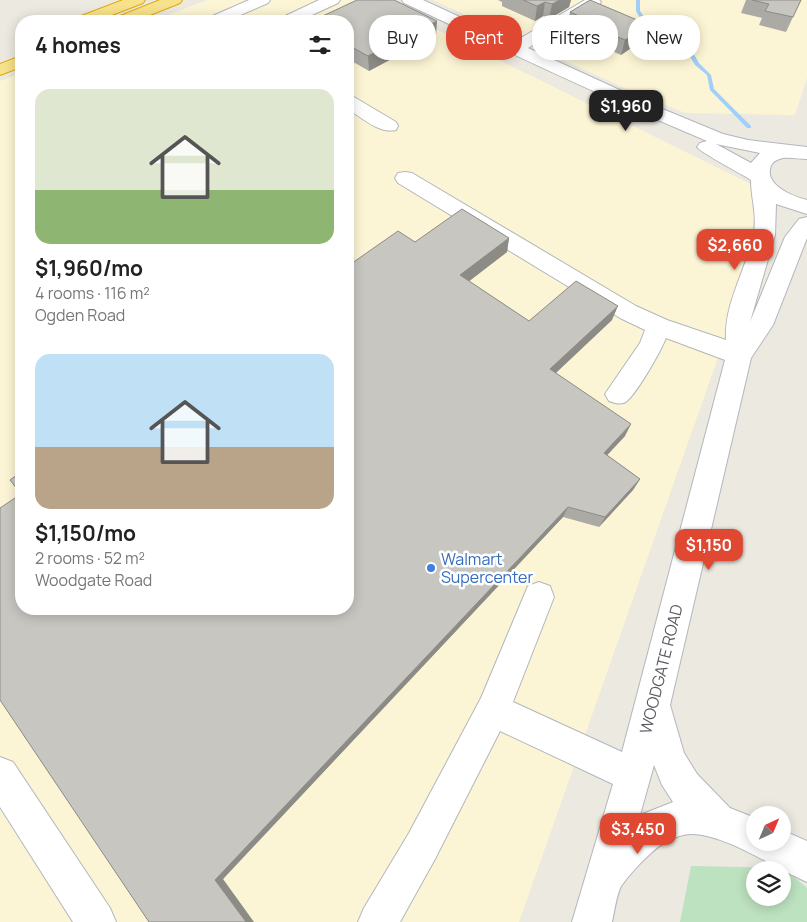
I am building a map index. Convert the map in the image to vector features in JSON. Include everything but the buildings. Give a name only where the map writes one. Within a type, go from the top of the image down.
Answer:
[{"type":"highway","points":[[97,15],[136,0]]},
{"type":"highway","points":[[136,15],[174,0]]},
{"type":"highway","points":[[0,53],[15,47]]},
{"type":"highway","points":[[0,70],[15,64]]},
{"type":"street","points":[[228,15],[262,0]]},
{"type":"street","points":[[299,15],[332,0]]},
{"type":"street","points":[[410,0],[432,4],[452,15]]},
{"type":"street","points":[[522,45],[593,2]]},
{"type":"street","points":[[522,54],[716,138],[748,146],[798,149]]},
{"type":"street","points":[[522,55],[621,111],[728,157],[760,179],[770,191],[783,200],[807,207]]},
{"type":"street","points":[[354,106],[389,126]]},
{"type":"street","points":[[760,179],[758,169],[766,157],[798,149]]},
{"type":"street","points":[[405,178],[628,312],[659,326],[739,356]]},
{"type":"street","name":"WOODGATE ROAD","points":[[592,922],[653,704],[739,356],[738,318],[766,236],[767,208],[760,179]]},
{"type":"street","name":"WOODGATE ROAD","points":[[739,356],[761,325],[796,237],[807,224]]},
{"type":"street","points":[[618,394],[650,347],[659,326]]},
{"type":"street","points":[[378,922],[422,846],[493,710],[539,597]]},
{"type":"street","points":[[653,704],[666,751],[679,780],[694,799],[717,821]]},
{"type":"street","points":[[493,710],[633,775]]},
{"type":"street","points":[[0,775],[96,922]]},
{"type":"street","points":[[604,879],[626,850],[645,832],[666,822],[690,816],[717,821],[746,833]]},
{"type":"street","points":[[787,851],[807,863]]},
{"type":"shaded area","points":[[207,0],[377,0],[407,15],[369,15],[369,60],[436,60],[436,29],[446,34],[446,60],[499,60],[775,196],[519,922],[0,922],[0,81],[15,75],[15,615],[354,615],[354,15],[168,15]]},
{"type":"shaded area","points":[[433,0],[807,0],[807,78],[795,115],[685,113],[633,92],[563,60],[618,60],[618,15],[532,15],[532,46],[522,41],[522,15],[466,15]]},
{"type":"green space","points":[[691,866],[746,867],[746,906],[791,906],[791,874],[807,888],[807,922],[680,922]]},
{"type":"waterway","points":[[638,0],[638,11],[647,25],[681,37],[697,64],[709,75],[712,89],[749,127]]},
{"type":"place","name":"Walmart Supercenter","points":[[431,568]]}]
